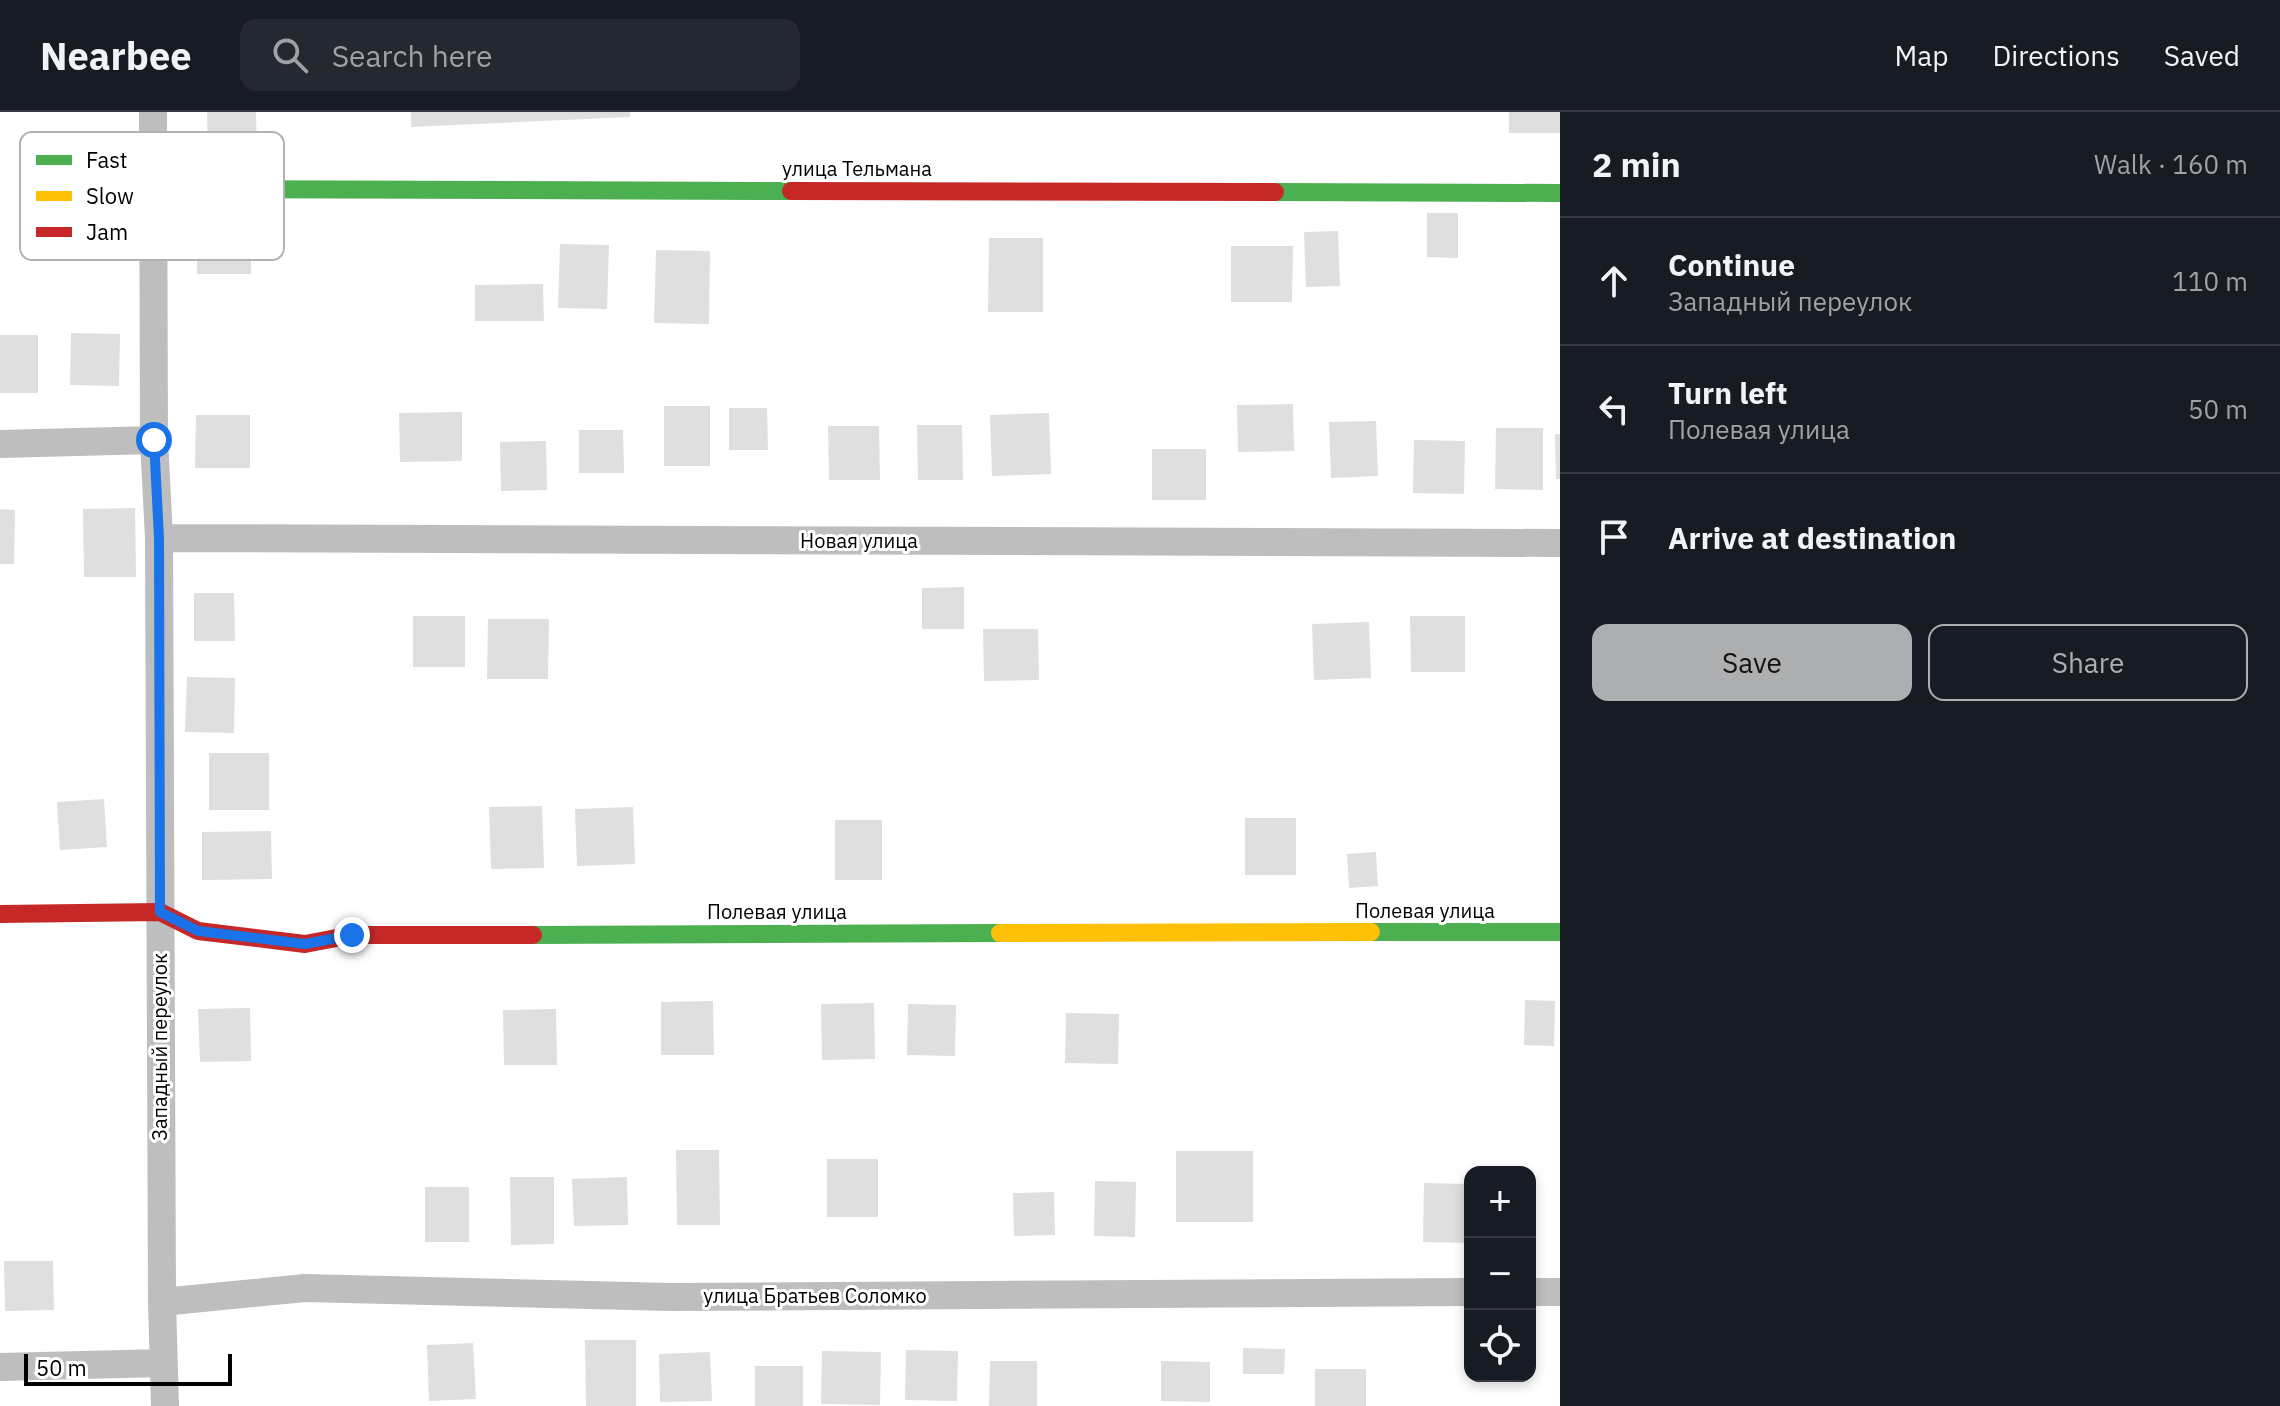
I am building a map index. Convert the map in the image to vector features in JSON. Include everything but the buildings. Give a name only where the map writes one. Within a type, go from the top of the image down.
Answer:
[{"type":"street","name":"Западный переулок","points":[[153,112],[153,132]]},
{"type":"street","name":"улица Тельмана","points":[[284,189],[1560,193]]},
{"type":"street","name":"Западный переулок","points":[[154,260],[165,1406]]},
{"type":"street","points":[[0,444],[154,440]]},
{"type":"street","name":"Новая улица","points":[[159,538],[1560,543]]},
{"type":"street","name":"Полевая улица","points":[[0,914],[160,912],[198,931],[305,944],[352,935],[1560,932]]},
{"type":"street","name":"улица Братьев Соломко","points":[[162,1302],[305,1288],[671,1297],[1464,1292]]},
{"type":"street","points":[[1536,1292],[1560,1292]]},
{"type":"street","points":[[0,1367],[163,1363]]},
{"type":"traffic: fast","points":[[284,189],[791,191]]},
{"type":"traffic: fast","points":[[1275,192],[1560,193]]},
{"type":"traffic: fast","points":[[1371,932],[1560,932]]},
{"type":"traffic: fast","points":[[533,935],[1000,933]]},
{"type":"traffic: slow","points":[[1000,933],[1371,932]]},
{"type":"traffic: jam","points":[[791,191],[1275,192]]},
{"type":"traffic: jam","points":[[0,914],[160,912],[198,931],[305,944],[352,935],[533,935]]},
{"type":"route","points":[[154,440],[159,538],[160,912],[198,931],[305,944],[352,935]]}]
